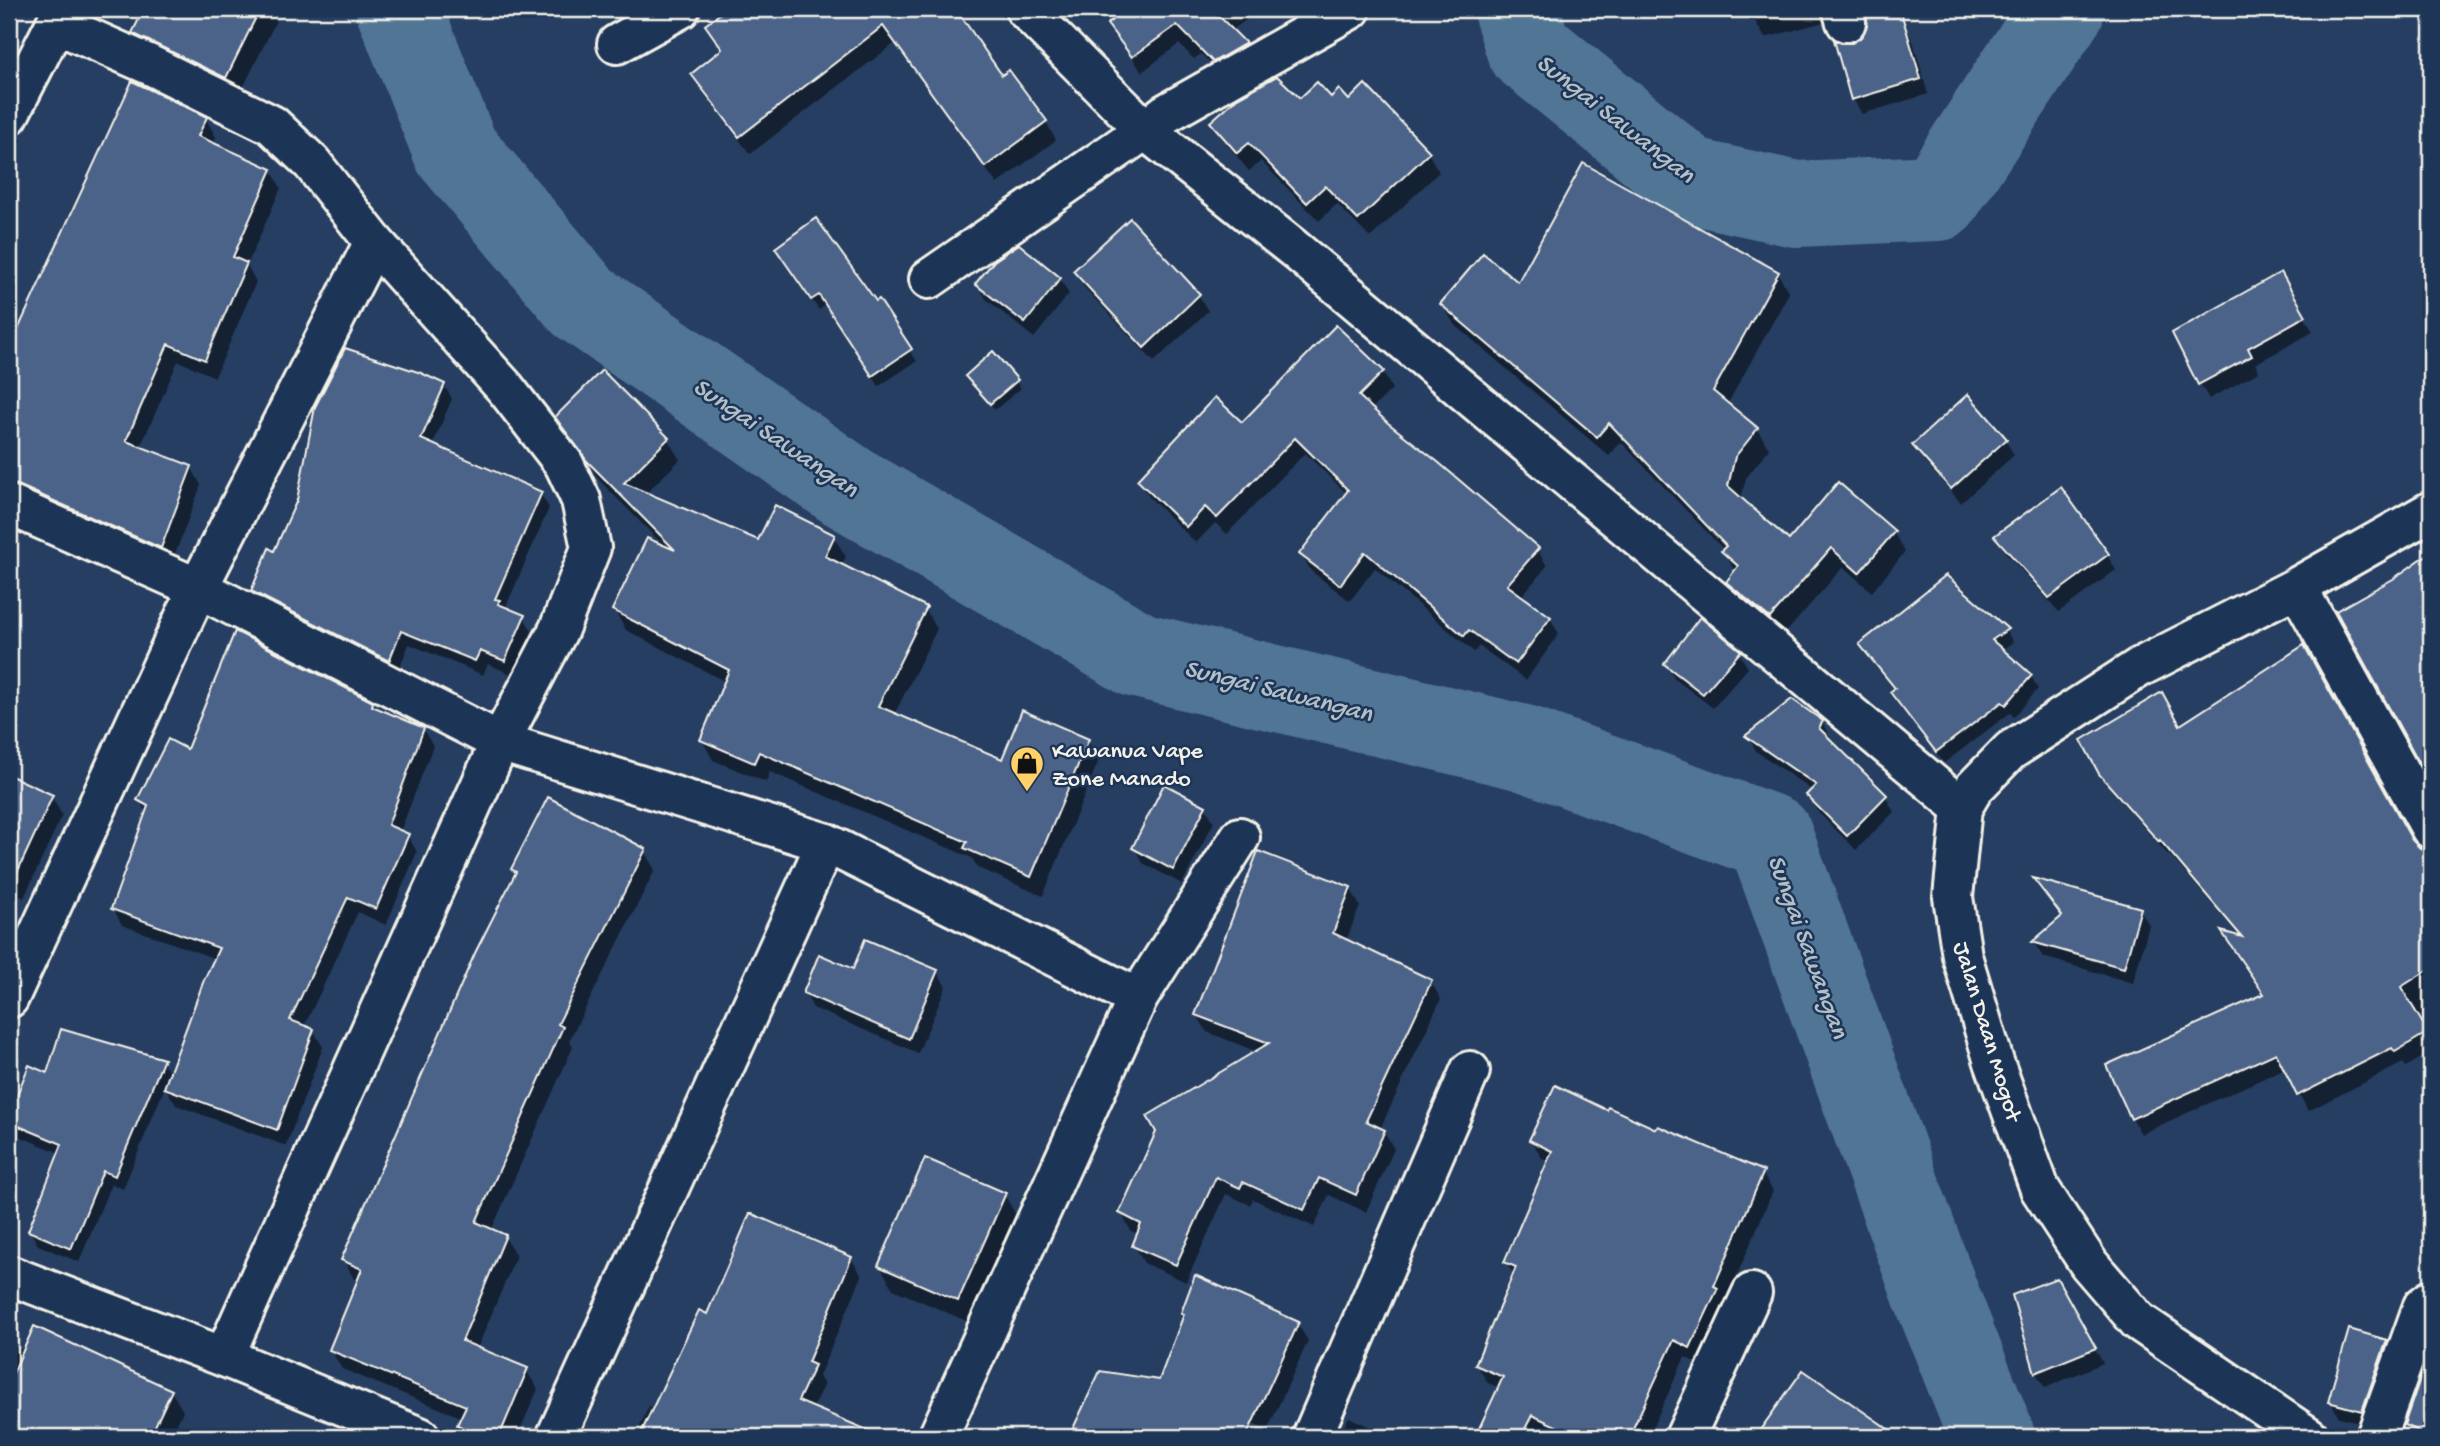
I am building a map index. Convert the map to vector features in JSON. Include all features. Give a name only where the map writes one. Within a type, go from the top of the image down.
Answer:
[{"type":"street","points":[[617,44],[680,9]]},
{"type":"street","points":[[1025,9],[1145,130],[1314,266],[1962,808]]},
{"type":"street","points":[[929,279],[1165,114],[1351,9]]},
{"type":"street","points":[[9,115],[60,16],[150,65],[272,125],[312,163],[374,242],[506,388],[564,464],[581,500],[591,548],[559,629],[500,742],[224,1357]]},
{"type":"street","points":[[9,998],[198,588],[374,242]]},
{"type":"street","points":[[9,505],[198,588],[500,742],[826,844],[1138,998]]},
{"type":"street","name":"Jalan Daan Mogot","points":[[2309,1437],[2138,1321],[2088,1264],[2040,1189],[1994,1062],[1962,956],[1953,897],[1962,808],[1974,788],[2010,751],[2140,667],[2298,587],[2431,511]]},
{"type":"street","points":[[2298,587],[2431,829]]},
{"type":"street","points":[[938,1437],[1138,998],[1240,837]]},
{"type":"street","points":[[556,1437],[826,844]]},
{"type":"street","points":[[1312,1437],[1470,1071]]},
{"type":"street","points":[[9,1275],[224,1357],[420,1437]]},
{"type":"street","points":[[1685,1437],[1752,1293]]},
{"type":"street","points":[[2376,1437],[2423,1306],[2431,1300]]},
{"type":"building","points":[[144,9],[260,9],[226,78],[132,33]]},
{"type":"building","points":[[726,9],[956,9],[1002,75],[1009,70],[1047,121],[985,167],[883,26],[739,137],[691,74],[722,49],[705,25]]},
{"type":"building","points":[[1126,9],[1212,9],[1246,43],[1213,62],[1177,25],[1132,57],[1107,24]]},
{"type":"building","points":[[1865,9],[1900,9],[1921,79],[1851,100],[1834,40],[1852,43],[1861,37],[1867,26]]},
{"type":"building","points":[[1277,76],[1300,98],[1317,82],[1331,97],[1339,89],[1349,100],[1365,84],[1430,152],[1358,220],[1325,186],[1307,203],[1249,143],[1237,153],[1210,122],[1236,99]]},
{"type":"building","points":[[132,81],[207,117],[198,136],[272,169],[233,257],[247,263],[205,360],[168,344],[126,441],[192,466],[161,548],[9,483],[9,349]]},
{"type":"building","points":[[1583,163],[1779,272],[1713,391],[1758,428],[1735,457],[1728,486],[1789,540],[1838,482],[1895,531],[1859,573],[1831,548],[1770,618],[1726,582],[1738,566],[1721,551],[1726,546],[1609,423],[1597,437],[1440,304],[1483,253],[1518,282]]},
{"type":"building","points":[[816,218],[876,301],[879,299],[912,349],[872,376],[819,295],[811,300],[775,248]]},
{"type":"building","points":[[1130,218],[1200,294],[1144,348],[1073,271]]},
{"type":"building","points":[[1019,244],[1061,278],[1025,323],[975,284],[994,261]]},
{"type":"building","points":[[2281,272],[2306,316],[2248,348],[2252,356],[2198,385],[2172,333]]},
{"type":"building","points":[[1336,325],[1384,371],[1359,396],[1539,548],[1507,585],[1551,617],[1516,664],[1469,630],[1464,636],[1365,552],[1340,585],[1299,554],[1348,490],[1295,438],[1217,518],[1205,507],[1186,527],[1137,480],[1215,397],[1242,422]]},
{"type":"building","points":[[345,348],[421,373],[445,384],[421,439],[542,492],[495,599],[500,600],[498,604],[525,615],[505,661],[480,651],[475,661],[401,631],[389,661],[251,591],[269,548],[274,551],[297,500],[315,407]]},
{"type":"building","points":[[993,351],[1018,380],[990,404],[965,376]]},
{"type":"building","points":[[602,370],[669,438],[624,483],[758,540],[775,505],[835,535],[825,556],[927,607],[878,706],[1002,759],[1022,710],[1089,739],[1031,877],[964,848],[967,842],[759,752],[754,763],[700,740],[729,670],[612,610],[647,538],[675,550],[586,460],[555,417]]},
{"type":"building","points":[[1968,394],[2007,439],[1951,489],[1912,445]]},
{"type":"building","points":[[2061,487],[2109,554],[2049,598],[1994,536]]},
{"type":"building","points":[[2431,552],[2431,784],[2336,611],[2393,579]]},
{"type":"building","points":[[1946,575],[2008,629],[1992,640],[2032,675],[2006,705],[2002,702],[1936,752],[1890,692],[1895,688],[1859,644]]},
{"type":"building","points":[[1700,617],[1741,651],[1703,694],[1664,664]]},
{"type":"building","points":[[235,631],[373,702],[372,706],[424,728],[388,825],[409,834],[376,909],[348,897],[290,1020],[314,1029],[277,1130],[164,1088],[204,980],[219,948],[111,909],[148,806],[137,800],[168,739],[187,749]]},
{"type":"building","points":[[2304,645],[2412,840],[2420,848],[2431,851],[2431,968],[2401,987],[2428,1032],[2395,1052],[2392,1048],[2297,1096],[2276,1053],[2131,1119],[2106,1065],[2264,994],[2221,931],[2242,937],[2160,840],[2159,842],[2099,774],[2081,740],[2162,692],[2180,725]]},
{"type":"building","points":[[1792,699],[1823,721],[1819,728],[1887,795],[1847,836],[1806,795],[1816,785],[1745,736]]},
{"type":"building","points":[[9,775],[53,795],[9,890]]},
{"type":"building","points":[[1164,784],[1206,806],[1173,870],[1132,848]]},
{"type":"building","points":[[548,797],[646,849],[558,1024],[563,1027],[476,1222],[506,1235],[462,1341],[528,1368],[499,1437],[486,1437],[457,1425],[466,1406],[329,1350],[362,1269],[341,1260],[475,953],[516,872],[511,869]]},
{"type":"building","points":[[1258,851],[1351,887],[1333,933],[1432,980],[1366,1121],[1385,1130],[1356,1195],[1319,1178],[1304,1210],[1243,1182],[1240,1188],[1216,1177],[1176,1265],[1132,1246],[1141,1224],[1119,1213],[1156,1132],[1147,1116],[1269,1043],[1195,1015]]},
{"type":"building","points":[[2033,878],[2141,908],[2124,968],[2032,942],[2062,916]]},
{"type":"building","points":[[865,939],[938,970],[909,1039],[803,993],[819,954],[853,969]]},
{"type":"building","points":[[61,1029],[164,1059],[115,1176],[103,1171],[71,1249],[28,1231],[62,1144],[9,1122],[9,1115],[29,1065],[47,1073]]},
{"type":"building","points":[[1555,1085],[1607,1110],[1608,1107],[1656,1129],[1658,1126],[1764,1171],[1714,1286],[1718,1288],[1690,1348],[1674,1340],[1629,1437],[1580,1437],[1532,1415],[1521,1437],[1475,1437],[1503,1377],[1475,1365],[1516,1267],[1504,1262],[1552,1151],[1529,1140]]},
{"type":"building","points":[[925,1158],[1006,1193],[958,1301],[878,1266]]},
{"type":"building","points":[[750,1213],[852,1257],[808,1362],[815,1365],[798,1401],[884,1437],[639,1437],[699,1310],[707,1314]]},
{"type":"building","points":[[1195,1275],[1299,1322],[1246,1437],[1069,1437],[1100,1371],[1159,1380],[1184,1314],[1181,1313]]},
{"type":"building","points":[[2057,1278],[2096,1348],[2035,1373],[2012,1295]]},
{"type":"building","points":[[34,1326],[172,1390],[150,1437],[9,1437],[9,1382]]},
{"type":"building","points":[[2349,1329],[2387,1340],[2362,1411],[2328,1402]]},
{"type":"building","points":[[1803,1370],[1900,1437],[1755,1437]]},
{"type":"building","points":[[2422,1373],[2431,1378],[2431,1437],[2404,1425]]},
{"type":"waterway","name":"Sungai Sawangan","points":[[399,9],[456,151],[583,302],[845,485],[1138,655],[1524,748],[1770,837],[1936,1295],[1992,1437]]},
{"type":"waterway","name":"Sungai Sawangan","points":[[1516,9],[1529,49],[1691,181],[1796,204],[1938,198],[2062,9]]},
{"type":"place","name":"Kawanua Vape Zone Manado","points":[[1027,793]]}]
